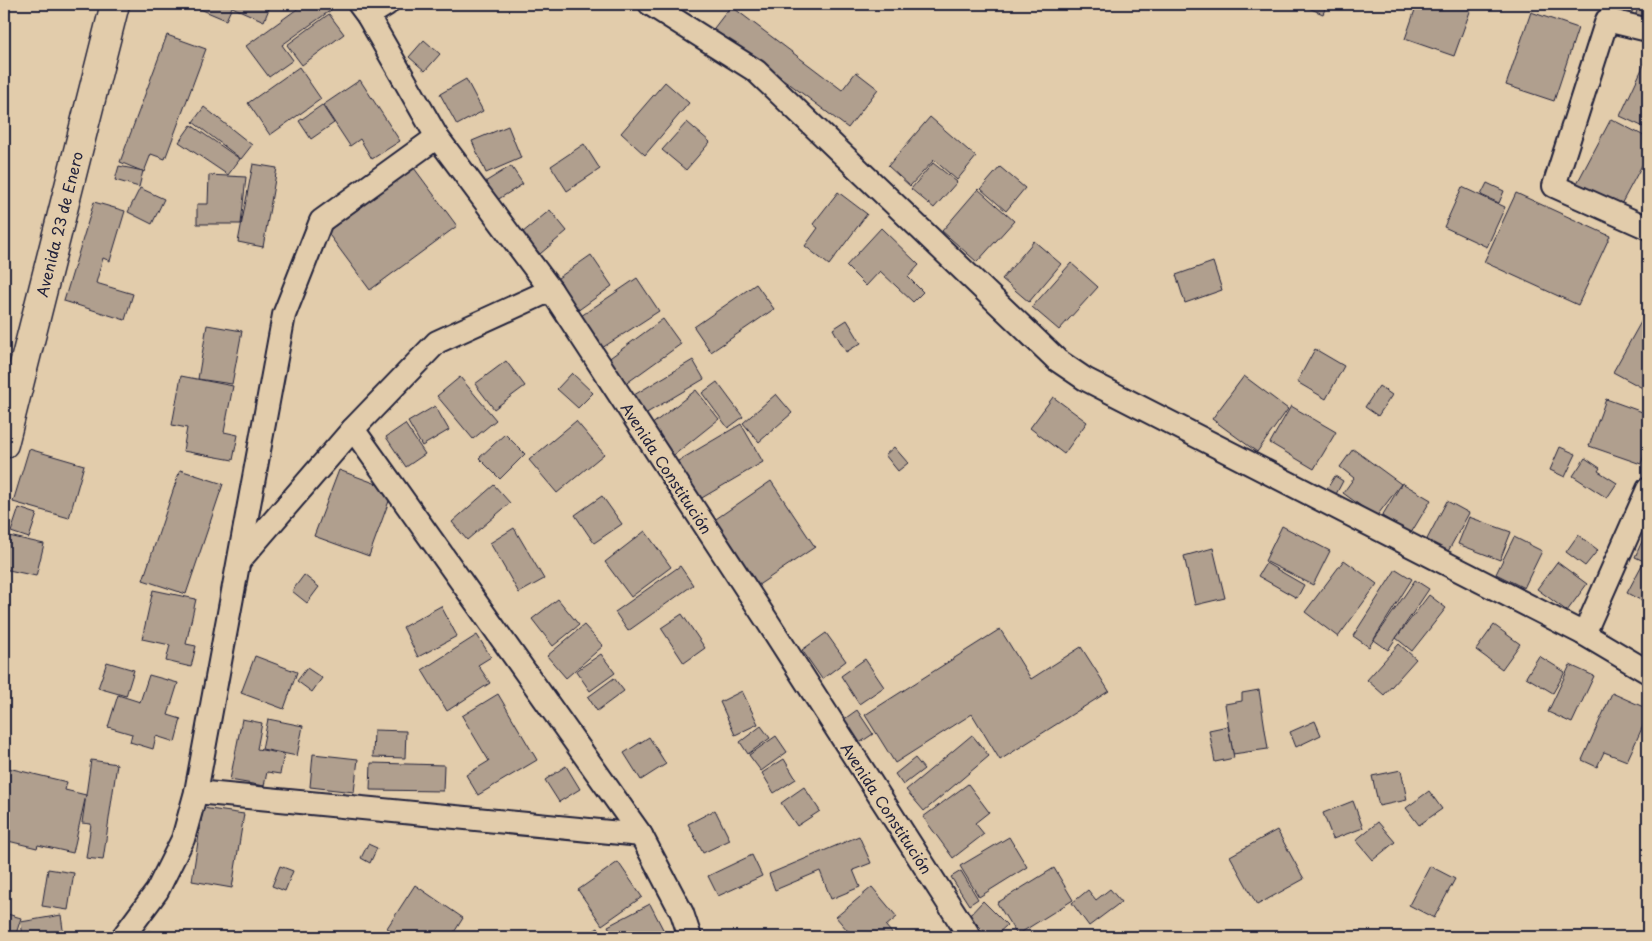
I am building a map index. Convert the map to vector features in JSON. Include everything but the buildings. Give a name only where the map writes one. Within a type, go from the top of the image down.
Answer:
[{"type":"main road","name":"Avenida 23 de Enero","points":[[4,444],[115,4]]},
{"type":"street","points":[[364,10],[387,4]]},
{"type":"street","points":[[650,4],[756,71],[1057,360],[1085,379],[1584,634],[1648,672]]},
{"type":"street","name":"Avenida Constitución","points":[[364,10],[437,137],[551,290],[766,619],[970,937]]},
{"type":"street","points":[[1648,30],[1607,20],[1554,186],[1648,228]]},
{"type":"street","points":[[123,937],[157,892],[183,839],[196,792],[284,315],[321,221],[437,137]]},
{"type":"street","points":[[238,561],[353,429],[437,342],[551,290]]},
{"type":"street","points":[[353,429],[641,836],[682,913],[690,937]]},
{"type":"street","points":[[1584,634],[1648,489]]},
{"type":"street","points":[[196,792],[641,836]]}]
